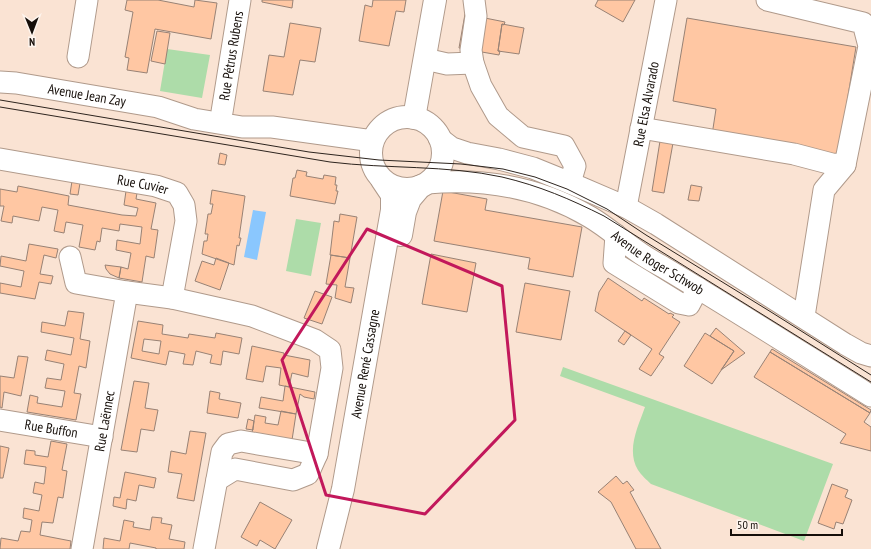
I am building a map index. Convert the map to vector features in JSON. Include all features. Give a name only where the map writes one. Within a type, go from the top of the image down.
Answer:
[{"type":"main road","points":[[414,118],[435,0]]},
{"type":"main road","points":[[414,118],[429,125],[440,138],[443,150],[440,170],[434,177],[424,184],[411,189],[401,189],[391,186],[382,180],[375,170],[371,159],[373,141],[378,132],[393,120],[414,118]]},
{"type":"main road","name":"Avenue René Cassagne","points":[[328,549],[343,488],[392,210],[392,194],[382,180]]},
{"type":"main road","name":"Avenue René Cassagne","points":[[342,549],[357,488],[378,358],[405,212],[410,199],[424,184]]},
{"type":"street","points":[[78,57],[87,0]]},
{"type":"street","name":"Rue Pétrus Rubens","points":[[222,112],[240,0]]},
{"type":"street","points":[[474,0],[476,16],[471,50],[473,63],[481,86],[498,116],[523,137],[564,146],[575,166],[570,182]]},
{"type":"street","name":"Rue Elsa Alvarado","points":[[626,207],[666,0]]},
{"type":"street","points":[[766,0],[817,6],[863,23],[869,46],[845,165],[824,190],[805,310],[802,316]]},
{"type":"street","points":[[425,59],[448,64],[473,63]]},
{"type":"street","name":"Avenue Jean Zay","points":[[5,80],[158,107],[194,119],[242,127],[272,127],[373,141]]},
{"type":"street","name":"Avenue Jean Zay","points":[[158,107],[196,108],[222,112],[272,127]]},
{"type":"street","points":[[641,128],[794,154],[832,164],[845,165]]},
{"type":"street","name":"Avenue Roger Schwob","points":[[440,138],[452,148],[467,153],[533,168],[570,182],[626,207],[656,224],[845,344],[861,353],[871,356]]},
{"type":"street","name":"Rue Cuvier","points":[[0,159],[156,186],[177,193],[184,205],[186,221],[172,298]]},
{"type":"street","name":"Avenue Roger Schwob","points":[[424,184],[463,181],[496,184],[530,192],[561,203],[591,217],[638,252],[871,396]]},
{"type":"street","points":[[70,256],[76,283],[172,298],[252,316],[315,340],[330,350],[332,368],[317,454],[308,474],[293,480],[235,469],[217,480]]},
{"type":"street","name":"Rue Laënnec","points":[[82,549],[127,292]]},
{"type":"street","name":"Rue Buffon","points":[[0,420],[102,436]]},
{"type":"street","points":[[204,549],[222,452],[228,444],[241,441],[317,454]]},
{"type":"highlighted area","points":[[367,229],[502,286],[515,420],[425,514],[326,495],[282,360]]},
{"type":"green space","points":[[167,49],[210,55],[202,98],[160,91]]},
{"type":"green space","points":[[296,219],[321,223],[311,276],[286,271]]},
{"type":"green space","points":[[563,367],[833,464],[804,541],[651,484],[638,470],[633,455],[634,438],[645,407],[560,376]]},
{"type":"water","points":[[253,210],[266,212],[257,260],[244,257]]},
{"type":"building","points":[[127,0],[158,0],[194,7],[195,0],[217,3],[211,39],[155,29],[147,73],[127,70],[129,58],[125,57],[133,12],[125,10]]},
{"type":"building","points":[[262,0],[293,0],[292,8],[262,2]]},
{"type":"building","points":[[373,0],[406,0],[404,12],[396,11],[389,46],[359,41],[365,5],[372,7]]},
{"type":"building","points":[[598,0],[635,0],[623,22],[595,6]]},
{"type":"building","points":[[465,14],[505,22],[504,25],[502,24],[498,51],[500,51],[499,55],[459,48]]},
{"type":"building","points":[[687,18],[856,47],[838,157],[712,135],[716,109],[673,101]]},
{"type":"building","points":[[290,23],[321,28],[315,62],[300,60],[293,95],[263,91],[269,55],[284,57]]},
{"type":"building","points":[[502,24],[524,28],[519,54],[498,51]]},
{"type":"building","points":[[157,31],[170,33],[165,64],[151,61]]},
{"type":"building","points":[[660,141],[673,143],[664,193],[652,191]]},
{"type":"building","points":[[220,153],[227,155],[225,165],[218,164]]},
{"type":"building","points":[[297,170],[307,172],[306,176],[323,179],[324,175],[336,177],[335,185],[337,185],[336,191],[338,191],[335,204],[290,196],[293,178],[295,178]]},
{"type":"building","points":[[72,181],[80,183],[78,195],[70,194]]},
{"type":"building","points":[[691,185],[702,187],[699,201],[688,200]]},
{"type":"building","points":[[18,186],[69,196],[68,205],[122,215],[136,216],[138,208],[124,205],[126,191],[137,193],[136,199],[156,203],[151,229],[158,230],[154,258],[146,256],[142,282],[119,278],[121,267],[128,269],[131,253],[116,250],[117,240],[140,244],[142,227],[120,224],[119,231],[102,228],[100,242],[97,241],[95,250],[79,247],[83,225],[66,222],[64,233],[54,231],[58,210],[42,207],[39,221],[13,216],[12,223],[1,221],[4,206],[0,206],[0,189],[17,192]]},
{"type":"building","points":[[212,190],[245,196],[239,238],[241,238],[239,246],[237,245],[234,265],[202,254],[204,241],[207,241],[208,234],[205,234],[208,214],[211,214],[213,204],[210,204]]},
{"type":"building","points":[[443,191],[487,199],[485,210],[582,227],[573,277],[528,269],[530,258],[434,241]]},
{"type":"building","points":[[340,214],[357,217],[350,258],[330,255],[334,221],[339,222]]},
{"type":"building","points":[[29,244],[58,249],[56,258],[44,255],[40,274],[53,276],[51,284],[39,282],[35,299],[0,293],[0,283],[21,287],[24,271],[0,266],[1,256],[26,261]]},
{"type":"building","points":[[431,254],[476,263],[467,312],[422,304]]},
{"type":"building","points":[[331,255],[350,258],[345,287],[354,288],[351,303],[335,298],[337,285],[326,284]]},
{"type":"building","points":[[216,258],[229,263],[220,290],[195,281],[202,261],[214,265]]},
{"type":"building","points":[[105,265],[121,267],[119,278],[110,274]]},
{"type":"building","points":[[608,278],[642,301],[644,298],[669,314],[674,315],[672,317],[680,322],[659,354],[664,357],[651,376],[639,369],[652,349],[595,311],[599,292]]},
{"type":"building","points":[[525,283],[570,291],[561,340],[516,332]]},
{"type":"building","points":[[315,291],[332,297],[322,324],[304,318]]},
{"type":"building","points":[[68,311],[84,313],[80,339],[90,341],[86,368],[79,366],[74,393],[81,394],[76,420],[27,412],[30,395],[38,397],[37,403],[62,407],[65,391],[45,388],[47,378],[61,380],[64,364],[45,360],[47,350],[71,355],[74,338],[41,332],[42,322],[65,326]]},
{"type":"building","points":[[138,321],[163,325],[162,334],[188,338],[189,334],[215,338],[216,333],[242,338],[239,354],[223,351],[221,365],[210,363],[212,355],[196,351],[193,365],[183,364],[185,354],[169,351],[166,365],[131,358]],"holes":[[[144,339],[161,341],[159,354],[142,351]]]},
{"type":"building","points":[[716,328],[745,353],[721,370],[734,351],[710,336]]},
{"type":"building","points":[[625,331],[631,335],[624,345],[618,341]]},
{"type":"building","points":[[705,333],[734,351],[712,384],[684,366]]},
{"type":"building","points":[[252,346],[284,353],[284,355],[310,360],[308,377],[292,373],[289,387],[279,385],[281,368],[266,366],[263,382],[246,379]]},
{"type":"building","points":[[772,349],[871,410],[870,413],[770,352]]},
{"type":"building","points":[[770,352],[870,413],[864,422],[871,427],[871,451],[840,443],[846,434],[754,377]]},
{"type":"building","points":[[18,356],[28,357],[21,396],[4,392],[2,408],[0,407],[0,376],[14,378]]},
{"type":"building","points":[[134,381],[149,383],[145,408],[158,410],[154,431],[141,429],[137,452],[121,450]]},
{"type":"building","points":[[285,386],[315,392],[314,399],[304,397],[300,394],[296,414],[259,408],[261,397],[283,401]]},
{"type":"building","points":[[210,391],[220,393],[219,399],[241,403],[238,418],[207,413]]},
{"type":"building","points":[[281,411],[296,414],[292,440],[252,433],[255,415],[266,417],[265,423],[278,425]]},
{"type":"building","points":[[248,419],[254,421],[253,430],[246,429]]},
{"type":"building","points":[[190,431],[206,433],[194,501],[177,498],[182,474],[168,472],[171,451],[186,454]]},
{"type":"building","points":[[51,441],[67,444],[62,470],[67,471],[63,498],[58,497],[53,523],[42,522],[40,535],[71,541],[70,549],[0,549],[1,538],[18,541],[21,531],[30,532],[32,520],[23,518],[24,508],[39,511],[42,495],[33,493],[35,482],[44,484],[46,467],[24,464],[26,450],[35,451],[35,455],[48,457]]},
{"type":"building","points":[[0,446],[9,448],[3,478],[0,478]]},
{"type":"building","points":[[125,472],[156,478],[154,488],[139,485],[136,501],[127,499],[126,509],[113,506],[114,497],[120,498]]},
{"type":"building","points":[[616,476],[623,484],[627,481],[634,490],[630,492],[661,549],[636,549],[611,502],[598,492]]},
{"type":"building","points":[[832,484],[848,490],[845,497],[852,500],[843,524],[836,522],[834,529],[818,523]]},
{"type":"building","points":[[260,502],[292,520],[275,549],[260,540],[257,546],[241,537]]},
{"type":"building","points":[[152,517],[162,518],[161,523],[172,525],[169,539],[185,542],[184,549],[156,549],[130,543],[129,549],[103,549],[104,538],[120,541],[124,520],[134,522],[133,527],[150,530]]},
{"type":"tram line","points":[[0,100],[309,152],[379,160],[461,164],[503,169],[535,177],[567,189],[607,209],[646,235],[871,375]]},
{"type":"tram line","points":[[0,107],[330,162],[481,173],[529,184],[604,216],[871,382]]}]
